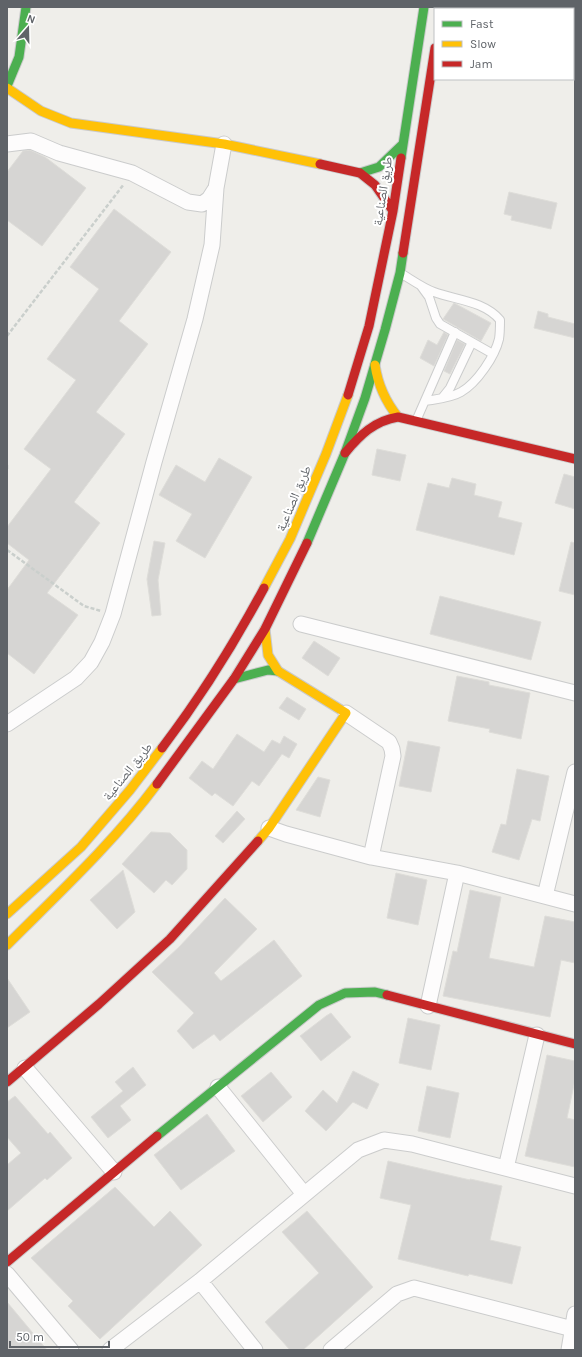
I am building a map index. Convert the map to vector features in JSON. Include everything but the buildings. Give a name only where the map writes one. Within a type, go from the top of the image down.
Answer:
[{"type":"main road","points":[[26,7],[19,57],[7,87],[41,111],[71,123],[224,144],[360,173],[369,178],[393,211]]},
{"type":"main road","name":"طريق الصناعية","points":[[7,914],[81,847],[130,790],[188,715],[240,633],[290,539],[326,454],[346,401],[369,326],[393,211],[424,7]]},
{"type":"main road","points":[[7,945],[94,859],[144,801],[201,725],[234,679],[265,629],[306,545],[345,453],[375,365],[400,273],[434,55]]},
{"type":"main road","points":[[360,173],[379,167],[403,144]]},
{"type":"main road","points":[[375,365],[381,393],[388,405],[398,417]]},
{"type":"main road","points":[[345,453],[357,439],[376,423],[387,418],[398,417],[575,459]]},
{"type":"main road","points":[[7,1082],[99,1004],[170,940],[270,828],[346,713],[278,671],[268,656],[265,629]]},
{"type":"main road","points":[[234,679],[268,670],[278,671]]},
{"type":"main road","points":[[7,1262],[114,1172],[319,1005],[345,993],[375,992],[575,1044]]},
{"type":"street","points":[[7,144],[31,141],[59,153],[132,173],[188,202],[202,204],[209,199],[216,188]]},
{"type":"street","points":[[7,724],[76,678],[91,662],[102,642],[113,614],[154,462],[195,319],[212,245],[216,188],[224,144]]},
{"type":"street","points":[[301,624],[575,693]]},
{"type":"street","points":[[346,713],[389,742],[392,749],[393,756],[371,857]]},
{"type":"street","points":[[545,896],[575,772]]},
{"type":"street","points":[[270,828],[286,834],[371,857],[457,873],[575,904]]},
{"type":"street","points":[[428,1006],[457,873]]},
{"type":"street","points":[[506,1168],[537,1035]]},
{"type":"street","points":[[25,1068],[114,1172]]},
{"type":"street","points":[[218,1087],[304,1194]]},
{"type":"street","points":[[110,1350],[200,1281],[358,1150],[384,1140],[412,1144],[575,1186]]},
{"type":"street","points":[[7,1274],[71,1350]]},
{"type":"street","points":[[200,1281],[255,1350]]},
{"type":"street","points":[[331,1350],[397,1294],[414,1288],[565,1327],[574,1321]]},
{"type":"street","points":[[569,1350],[574,1321]]},
{"type":"lane","points":[[400,273],[434,292],[474,303],[494,313],[500,320],[500,336],[497,347],[482,372],[461,392],[441,399],[425,402]]},
{"type":"lane","points":[[420,284],[429,297],[436,318],[440,324],[493,354]]},
{"type":"lane","points":[[415,421],[425,402],[455,332]]},
{"type":"lane","points":[[441,399],[450,388],[472,342]]},
{"type":"path","points":[[7,336],[132,173]]},
{"type":"path","points":[[7,464],[7,470]]},
{"type":"path","points":[[7,550],[84,606],[113,614]]},
{"type":"traffic: fast","points":[[7,86],[19,57],[26,7]]},
{"type":"traffic: fast","points":[[401,158],[424,7]]},
{"type":"traffic: fast","points":[[360,173],[379,167],[403,144]]},
{"type":"traffic: fast","points":[[307,543],[345,453],[365,398],[400,273],[403,253]]},
{"type":"traffic: fast","points":[[234,679],[268,670],[278,671]]},
{"type":"traffic: fast","points":[[157,1136],[319,1005],[345,993],[375,992],[387,995]]},
{"type":"traffic: slow","points":[[7,88],[41,111],[71,123],[224,144],[320,164]]},
{"type":"traffic: slow","points":[[375,365],[383,392],[389,405],[398,417]]},
{"type":"traffic: slow","points":[[264,588],[290,539],[326,454],[348,395]]},
{"type":"traffic: slow","points":[[258,841],[269,828],[346,713],[278,671],[268,655],[265,629]]},
{"type":"traffic: slow","points":[[7,914],[81,847],[130,790],[162,748]]},
{"type":"traffic: slow","points":[[7,945],[104,847],[157,784]]},
{"type":"traffic: jam","points":[[403,253],[434,54]]},
{"type":"traffic: jam","points":[[348,395],[369,326],[393,211],[401,158]]},
{"type":"traffic: jam","points":[[320,164],[360,173],[375,185],[393,211]]},
{"type":"traffic: jam","points":[[345,453],[356,440],[375,425],[398,417],[575,459]]},
{"type":"traffic: jam","points":[[157,784],[234,679],[265,629],[307,543]]},
{"type":"traffic: jam","points":[[162,748],[190,710],[216,670],[241,630],[264,588]]},
{"type":"traffic: jam","points":[[7,1082],[99,1004],[170,939],[258,841]]},
{"type":"traffic: jam","points":[[387,995],[575,1044]]},
{"type":"traffic: jam","points":[[7,1262],[157,1136]]}]
